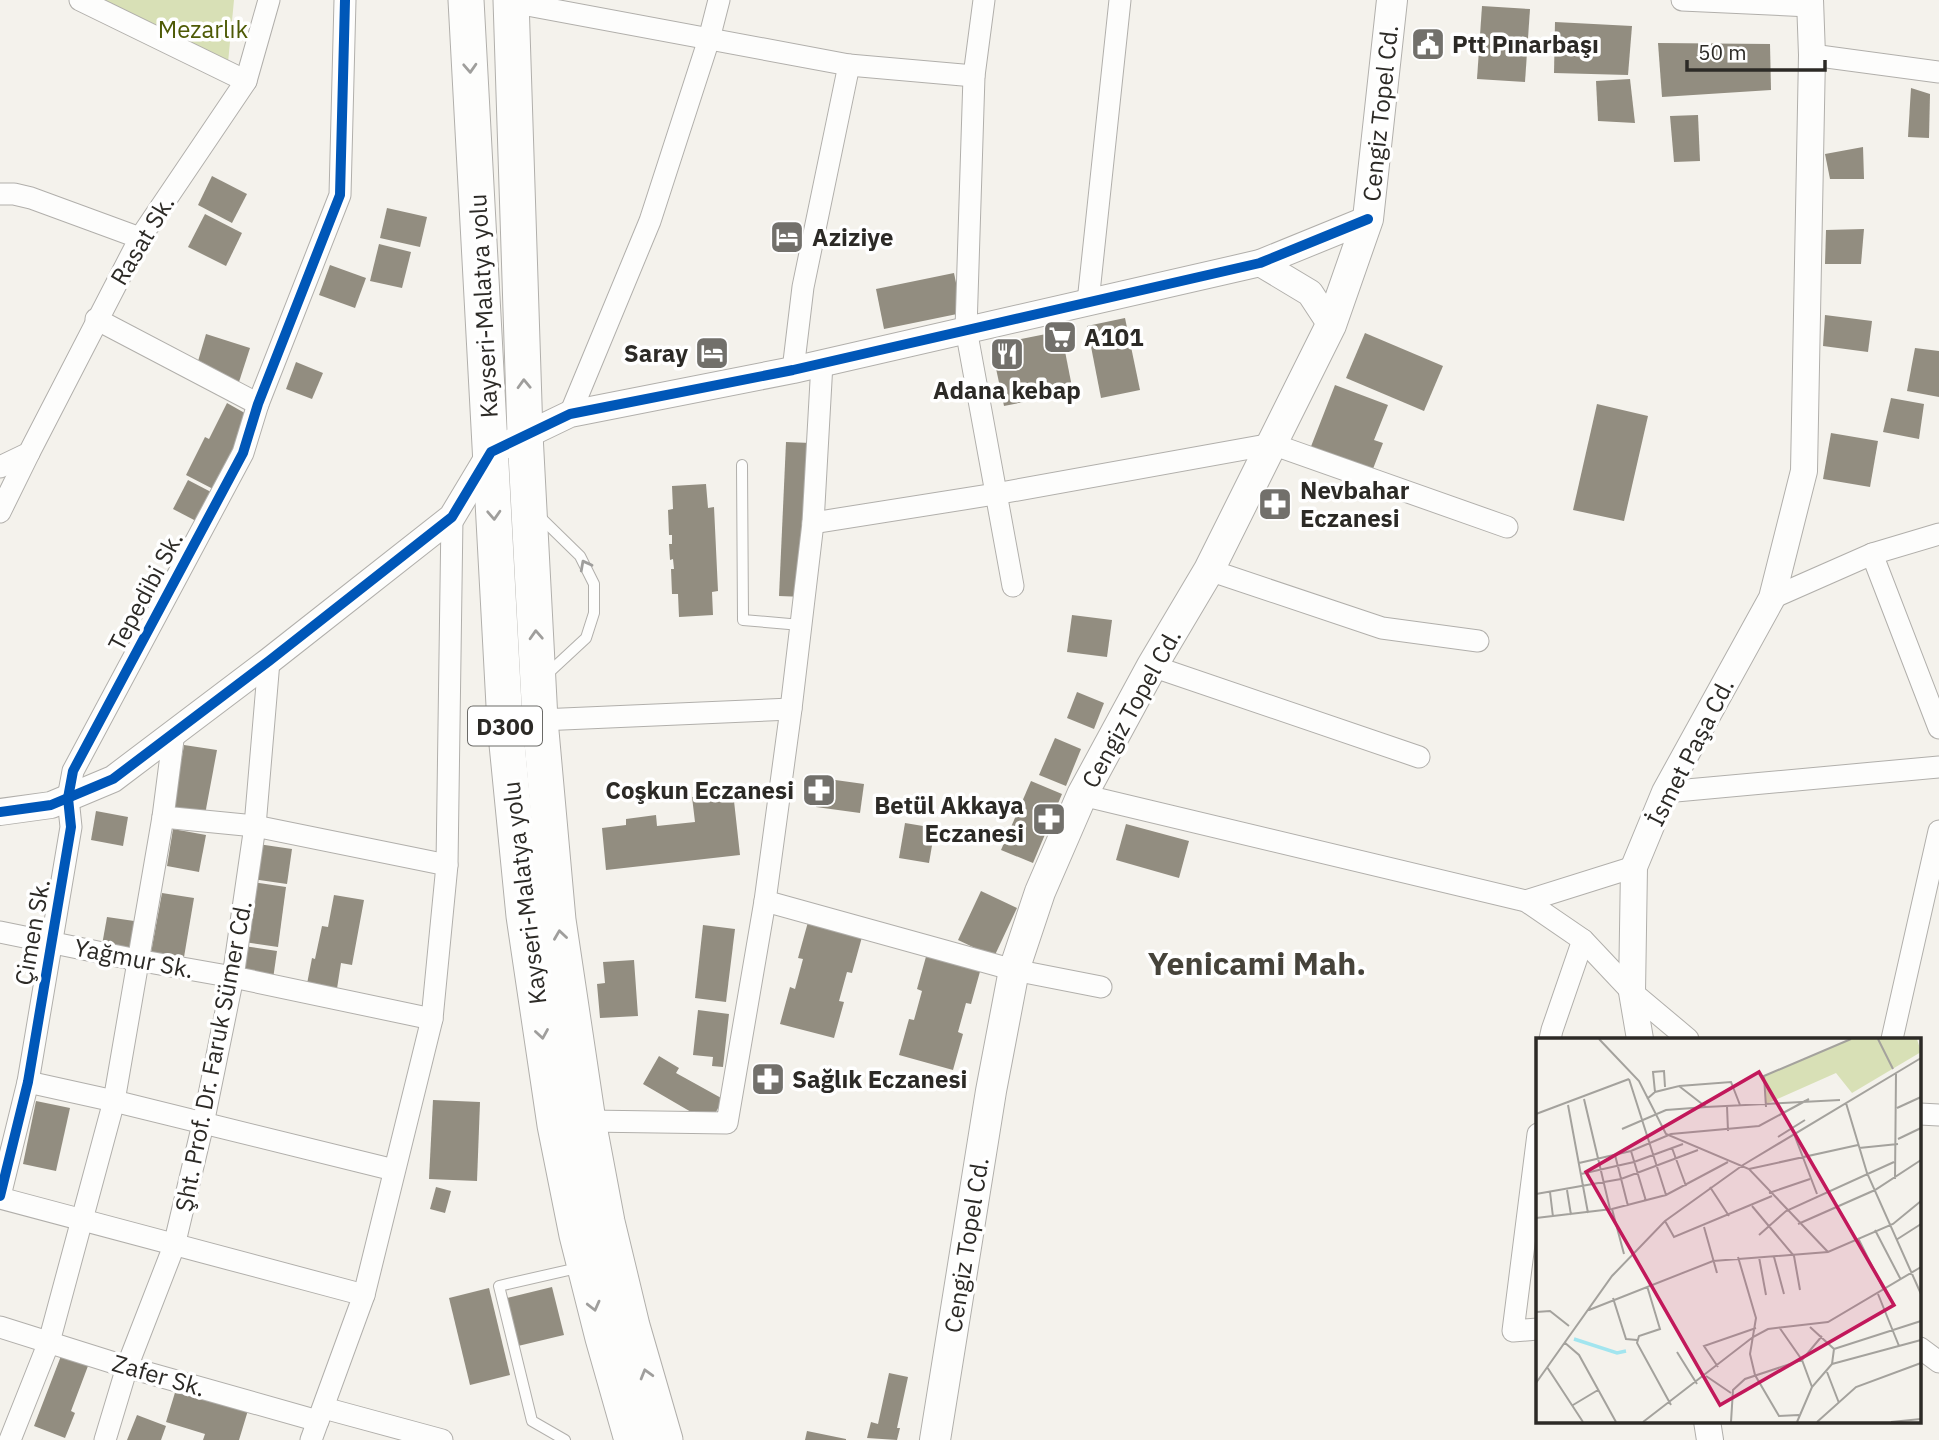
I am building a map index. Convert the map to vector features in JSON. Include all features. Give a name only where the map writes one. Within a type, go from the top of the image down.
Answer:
[{"type":"highway","name":"Kayseri-Malatya yolu","points":[[466,0],[505,724],[524,916],[555,1125],[585,1266],[632,1440]]},
{"type":"highway","name":"Kayseri-Malatya yolu","points":[[511,1],[525,434],[540,720],[558,920],[588,1121],[607,1222],[629,1313],[665,1440]]},
{"type":"main road","name":"Cengiz Topel Cd.","points":[[935,1440],[991,1091],[1014,970],[1040,892],[1082,795],[1152,666],[1209,570],[1331,325],[1368,219],[1392,0]]},
{"type":"street","points":[[80,0],[246,81]]},
{"type":"street","name":"Rasat Sk.","points":[[0,512],[96,319],[140,238],[246,81],[269,0]]},
{"type":"street","name":"Tepedibi Sk.","points":[[68,798],[73,771],[243,453],[258,404],[340,195],[345,0]]},
{"type":"street","points":[[570,414],[650,221],[719,0]]},
{"type":"street","points":[[984,0],[974,76],[966,329],[1013,586]]},
{"type":"street","points":[[1088,302],[1120,0]]},
{"type":"street","points":[[1682,0],[1810,3]]},
{"type":"street","points":[[511,1],[849,65],[974,76]]},
{"type":"street","name":"İsmet Paşa Cd.","points":[[1640,1038],[1632,992],[1634,867],[1665,792],[1772,598],[1804,471],[1812,55],[1810,3]]},
{"type":"street","points":[[1812,55],[1939,72]]},
{"type":"street","points":[[793,370],[803,287],[849,65]]},
{"type":"street","points":[[0,194],[31,198],[140,238]]},
{"type":"street","points":[[0,812],[51,805],[113,779],[452,517],[491,452],[570,414],[793,370],[1260,263],[1368,219]]},
{"type":"street","points":[[1260,263],[1310,293],[1331,325]]},
{"type":"street","points":[[96,319],[258,404]]},
{"type":"street","points":[[588,1121],[727,1123],[765,901],[791,709],[813,523],[822,363]]},
{"type":"street","points":[[813,523],[995,494],[1272,444],[1507,527]]},
{"type":"street","points":[[0,467],[29,453]]},
{"type":"street","points":[[318,1423],[364,1295],[432,1019],[447,865],[452,517]]},
{"type":"street","points":[[1772,598],[1872,554],[1939,534]]},
{"type":"street","points":[[1872,554],[1939,728]]},
{"type":"street","points":[[1209,570],[1382,628],[1478,641]]},
{"type":"street","name":"Şht. Prof. Dr. Faruk Sümer Cd.","points":[[105,1440],[127,1367],[174,1246],[203,1124],[233,977],[255,826],[269,661]]},
{"type":"street","points":[[1152,666],[1419,757]]},
{"type":"street","points":[[540,720],[791,709]]},
{"type":"street","points":[[10,1440],[49,1342],[114,1101],[163,817],[174,732]]},
{"type":"street","points":[[1665,792],[1939,767]]},
{"type":"street","points":[[1082,795],[1526,901],[1583,940],[1632,992],[1687,1038]]},
{"type":"street","name":"Çimen Sk.","points":[[0,1197],[28,1083],[71,827],[68,798]]},
{"type":"street","points":[[163,817],[255,826],[447,865]]},
{"type":"street","points":[[1892,1038],[1939,831]]},
{"type":"street","points":[[1526,901],[1634,867]]},
{"type":"street","points":[[765,901],[1014,970],[1101,987]]},
{"type":"street","name":"Yağmur Sk.","points":[[0,932],[432,1019]]},
{"type":"street","points":[[1550,1038],[1583,940]]},
{"type":"street","points":[[28,1083],[114,1101],[394,1170]]},
{"type":"street","points":[[1536,1150],[1513,1331],[1536,1329]]},
{"type":"street","points":[[0,1197],[364,1295]]},
{"type":"street","name":"Zafer Sk.","points":[[0,1327],[318,1423],[442,1440]]},
{"type":"street","points":[[1922,1349],[1939,1362]]},
{"type":"lane","points":[[742,465],[743,620],[801,625]]},
{"type":"lane","points":[[529,506],[580,556],[594,584],[594,613],[586,638],[538,683]]},
{"type":"lane","points":[[565,1440],[532,1421],[499,1286],[585,1266]]},
{"type":"green space","name":"Mezarlık","points":[[79,0],[234,0],[227,73]]},
{"type":"building","points":[[1482,6],[1530,9],[1525,82],[1477,79]]},
{"type":"building","points":[[1555,22],[1632,26],[1628,75],[1554,73]]},
{"type":"building","points":[[1658,43],[1770,44],[1771,90],[1662,97]]},
{"type":"building","points":[[1630,79],[1635,123],[1598,121],[1596,81]]},
{"type":"building","points":[[1911,88],[1930,94],[1929,138],[1908,137]]},
{"type":"building","points":[[1698,115],[1700,161],[1674,162],[1670,116]]},
{"type":"building","points":[[1863,147],[1864,179],[1830,179],[1825,154]]},
{"type":"building","points":[[212,176],[247,194],[232,223],[198,205]]},
{"type":"building","points":[[387,208],[427,217],[420,247],[380,238]]},
{"type":"building","points":[[205,214],[242,233],[226,266],[188,247]]},
{"type":"building","points":[[1864,229],[1861,264],[1825,264],[1826,230]]},
{"type":"building","points":[[379,244],[411,252],[402,288],[370,281]]},
{"type":"building","points":[[330,265],[366,278],[355,308],[319,295]]},
{"type":"building","points":[[954,273],[962,313],[884,329],[876,289]]},
{"type":"building","points":[[1825,315],[1872,321],[1868,352],[1823,346]]},
{"type":"building","points":[[1125,318],[1140,390],[1101,398],[1087,326]]},
{"type":"building","points":[[1061,331],[1073,392],[1004,406],[991,345]]},
{"type":"building","points":[[1365,333],[1443,366],[1424,411],[1346,378]]},
{"type":"building","points":[[206,334],[250,348],[239,382],[196,368]]},
{"type":"building","points":[[1915,348],[1939,351],[1939,397],[1907,391]]},
{"type":"building","points":[[296,362],[323,373],[312,399],[286,389]]},
{"type":"building","points":[[1335,385],[1388,405],[1374,440],[1383,443],[1371,474],[1310,449]]},
{"type":"building","points":[[1891,398],[1924,404],[1919,439],[1883,432]]},
{"type":"building","points":[[227,403],[250,416],[213,489],[186,475],[205,437],[209,439]]},
{"type":"building","points":[[1597,404],[1648,416],[1624,521],[1573,510]]},
{"type":"building","points":[[1831,433],[1878,441],[1870,487],[1823,479]]},
{"type":"building","points":[[786,442],[811,443],[804,597],[779,596]]},
{"type":"building","points":[[188,480],[211,492],[196,521],[173,509]]},
{"type":"building","points":[[706,484],[708,508],[714,507],[718,591],[712,592],[713,615],[679,617],[678,594],[672,594],[671,569],[674,569],[673,559],[670,560],[669,544],[672,544],[668,510],[673,509],[672,486]]},
{"type":"building","points":[[1072,615],[1112,620],[1107,657],[1067,652]]},
{"type":"building","points":[[1077,692],[1104,703],[1094,729],[1067,718]]},
{"type":"building","points":[[1055,738],[1081,749],[1066,786],[1039,775]]},
{"type":"building","points":[[184,745],[217,750],[204,820],[172,814]]},
{"type":"building","points":[[821,778],[864,784],[860,813],[816,807]]},
{"type":"building","points":[[1031,781],[1062,794],[1033,863],[1001,850]]},
{"type":"building","points":[[733,792],[740,855],[606,870],[602,828],[626,825],[626,819],[656,815],[657,826],[695,822],[692,797]]},
{"type":"building","points":[[96,811],[128,817],[123,846],[91,840]]},
{"type":"building","points":[[905,823],[935,828],[929,863],[899,858]]},
{"type":"building","points":[[1126,824],[1189,841],[1179,878],[1116,860]]},
{"type":"building","points":[[173,829],[206,835],[199,872],[167,866]]},
{"type":"building","points":[[258,844],[292,849],[287,884],[253,879]]},
{"type":"building","points":[[253,882],[286,887],[278,947],[244,942]]},
{"type":"building","points":[[981,891],[1017,908],[994,957],[958,940]]},
{"type":"building","points":[[162,893],[194,898],[183,963],[150,958]]},
{"type":"building","points":[[334,895],[364,900],[352,965],[341,963],[336,995],[306,989],[322,926],[328,927]]},
{"type":"building","points":[[107,917],[141,922],[136,951],[102,945]]},
{"type":"building","points":[[808,922],[862,937],[852,973],[847,972],[839,1001],[844,1002],[834,1038],[780,1024],[790,987],[795,989],[803,959],[798,958]]},
{"type":"building","points":[[703,925],[735,929],[726,1002],[695,998]]},
{"type":"building","points":[[244,946],[277,951],[273,979],[240,974]]},
{"type":"building","points":[[927,953],[981,968],[971,1004],[966,1003],[958,1032],[963,1034],[953,1070],[899,1055],[909,1019],[914,1020],[922,991],[917,989]]},
{"type":"building","points":[[634,960],[638,1016],[600,1018],[597,984],[605,983],[603,962]]},
{"type":"building","points":[[698,1010],[729,1014],[723,1067],[712,1066],[713,1057],[693,1055]]},
{"type":"building","points":[[659,1056],[679,1068],[676,1073],[723,1099],[710,1123],[643,1084]]},
{"type":"building","points":[[433,1100],[480,1102],[477,1181],[429,1179]]},
{"type":"building","points":[[36,1101],[70,1108],[56,1171],[23,1164]]},
{"type":"building","points":[[436,1187],[451,1191],[445,1213],[430,1209]]},
{"type":"building","points":[[552,1287],[564,1335],[518,1346],[507,1298]]},
{"type":"building","points":[[489,1288],[510,1375],[470,1385],[449,1298]]},
{"type":"building","points":[[61,1356],[88,1366],[71,1411],[75,1413],[65,1438],[34,1426]]},
{"type":"building","points":[[889,1373],[908,1377],[897,1440],[867,1438],[871,1422],[878,1424]]},
{"type":"building","points":[[177,1386],[249,1407],[239,1440],[203,1440],[205,1434],[166,1422]]},
{"type":"building","points":[[137,1415],[166,1426],[161,1440],[127,1440]]},
{"type":"building","points":[[807,1431],[846,1439],[846,1440],[805,1440]]},
{"type":"cycle path","points":[[0,1196],[28,1082],[71,827],[68,798],[73,771],[243,453],[258,404],[340,195],[345,0]]},
{"type":"cycle path","points":[[0,812],[51,805],[113,779],[452,517],[491,452],[570,414],[793,370],[1260,263],[1368,219]]},
{"type":"place","name":"Ptt Pınarbaşı","points":[[1428,44]]},
{"type":"place","name":"Aziziye","points":[[787,237]]},
{"type":"place","name":"A101","points":[[1060,337]]},
{"type":"place","name":"Saray","points":[[712,353]]},
{"type":"place","name":"Adana kebap","points":[[1007,354]]},
{"type":"place","name":"Nevbahar Eczanesi","points":[[1275,504]]},
{"type":"place","name":"Coşkun Eczanesi","points":[[819,790]]},
{"type":"place","name":"Betül Akkaya Eczanesi","points":[[1049,819]]},
{"type":"place","name":"Sağlık Eczanesi","points":[[768,1079]]},
{"type":"district","name":"Yenicami Mah.","points":[[1257,963]]}]
